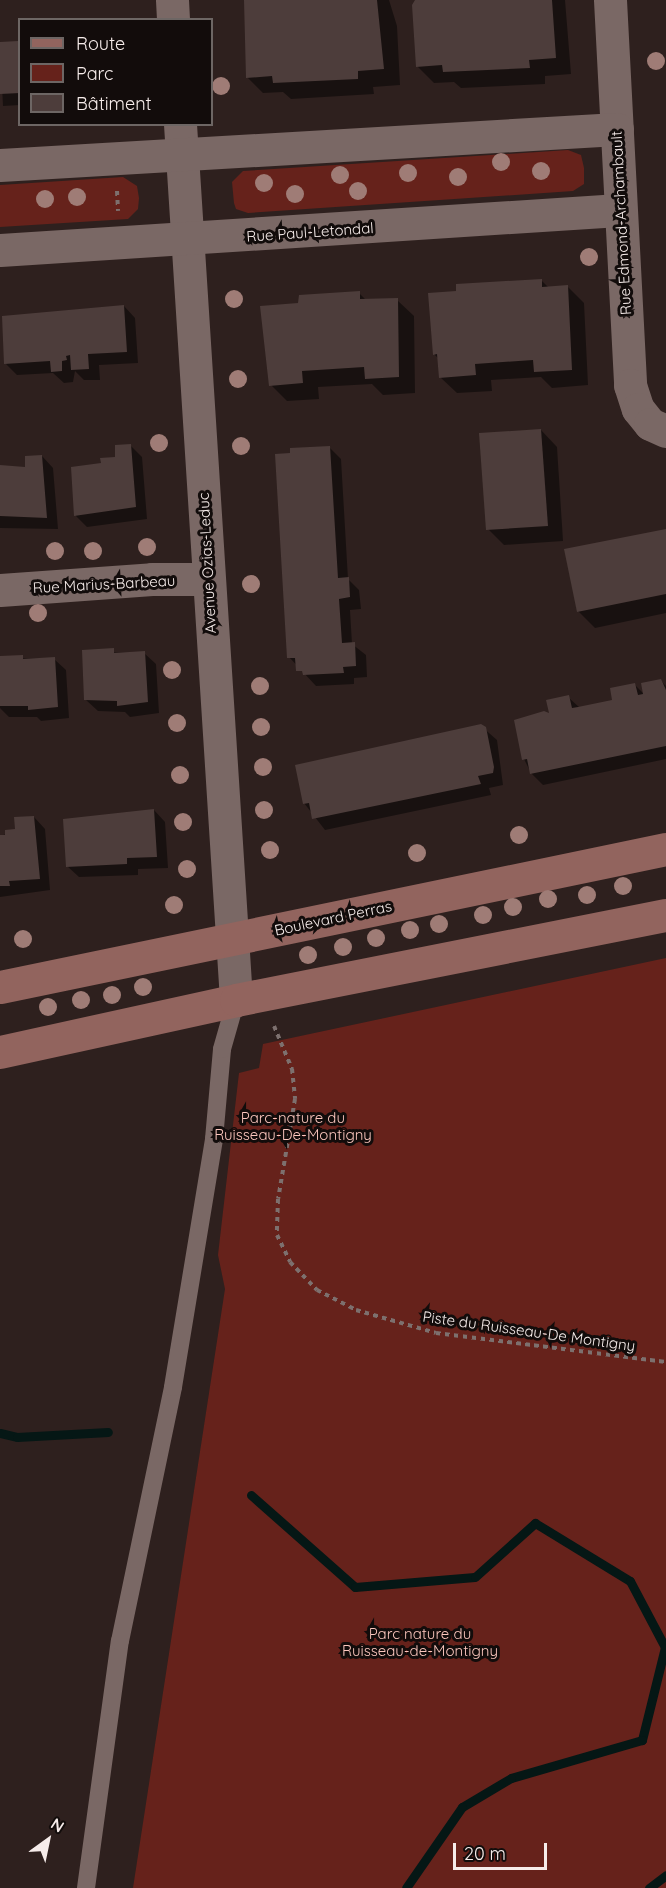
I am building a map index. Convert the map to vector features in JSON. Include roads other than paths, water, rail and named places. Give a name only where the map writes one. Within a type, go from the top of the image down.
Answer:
[{"type":"main road","name":"Boulevard Perras","points":[[0,987],[666,849]]},
{"type":"main road","points":[[0,1052],[236,1000],[666,915]]},
{"type":"street","points":[[172,0],[173,18]]},
{"type":"street","name":"Rue Edmond-Archambault","points":[[610,0],[619,210],[630,385],[638,409],[650,424],[666,431]]},
{"type":"street","points":[[0,165],[115,158],[180,139],[617,129]]},
{"type":"street","name":"Avenue Ozias-Leduc","points":[[180,139],[236,1000]]},
{"type":"street","name":"Rue Paul-Letondal","points":[[0,250],[188,240],[619,210]]},
{"type":"street","name":"Rue Marius-Barbeau","points":[[0,590],[152,579],[207,579]]},
{"type":"lane","points":[[86,1888],[120,1641],[173,1387],[214,1139],[222,1049],[236,1000]]},
{"type":"waterway","points":[[0,1433],[17,1437],[108,1432]]},
{"type":"waterway","points":[[251,1495],[355,1587],[475,1577],[535,1523],[630,1581],[665,1647],[642,1740],[511,1778],[462,1807],[406,1888]]},
{"type":"waterway","points":[[649,1888],[666,1875]]},
{"type":"park label","name":"Parc-nature du Ruisseau-De-Montigny","points":[[293,1126]]},
{"type":"park label","name":"Parc nature du Ruisseau-de-Montigny","points":[[420,1642]]}]
